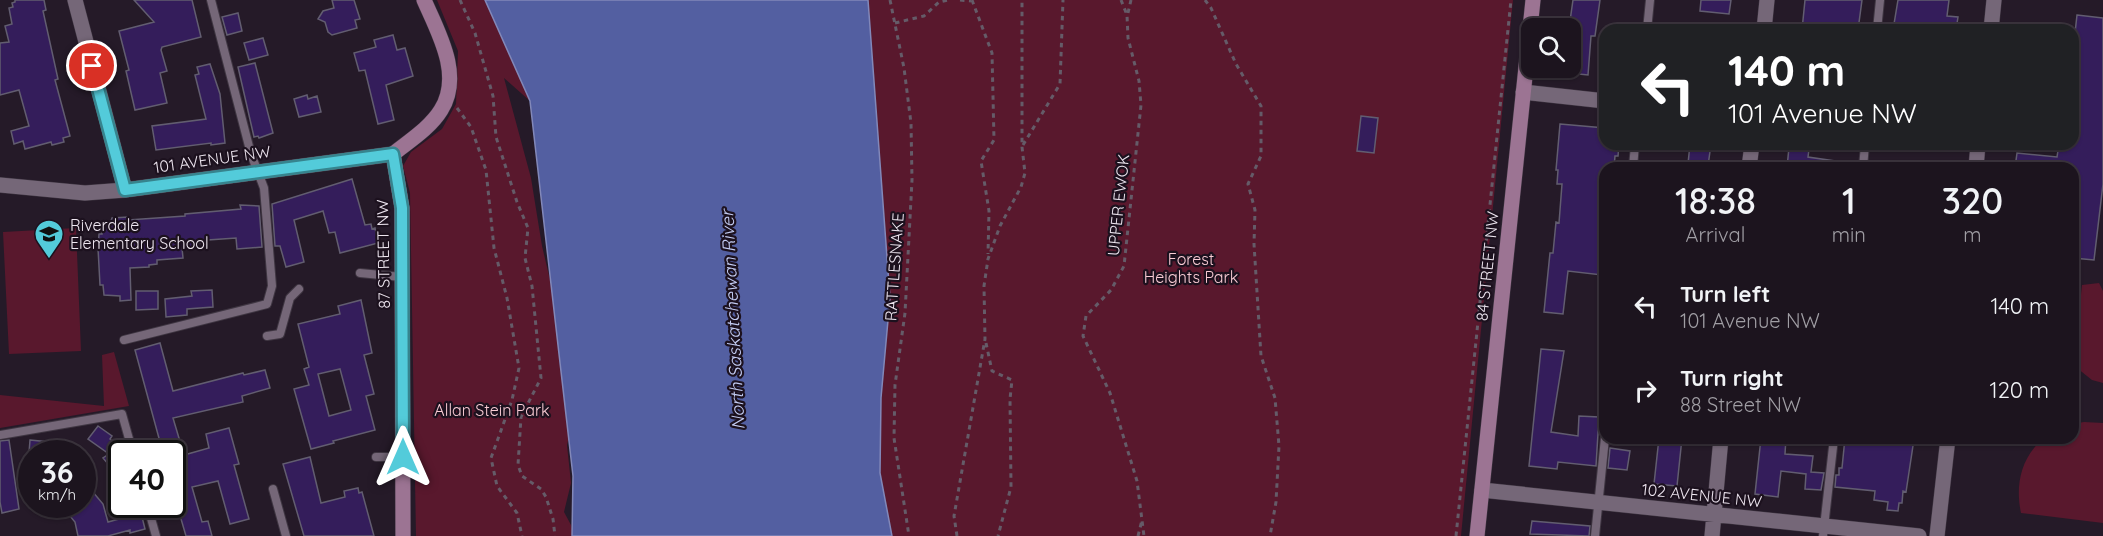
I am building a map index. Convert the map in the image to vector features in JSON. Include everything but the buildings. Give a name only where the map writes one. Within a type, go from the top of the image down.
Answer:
[{"type":"street","points":[[75,0],[125,190]]},
{"type":"street","points":[[393,154],[426,126],[441,109],[446,94],[449,63],[424,0]]},
{"type":"street","name":"84 STREET NW","points":[[1477,536],[1533,0]]},
{"type":"street","points":[[1765,24],[1767,0]]},
{"type":"street","points":[[1992,24],[1994,0]]},
{"type":"street","points":[[1523,92],[1599,100]]},
{"type":"street","name":"101 AVENUE NW","points":[[0,185],[85,193],[125,190],[393,154]]},
{"type":"street","name":"87 STREET NW","points":[[393,154],[402,208],[403,536]]},
{"type":"street","points":[[1712,536],[1721,444]]},
{"type":"street","points":[[1937,536],[1947,444]]},
{"type":"street","name":"102 AVENUE NW","points":[[1482,490],[1714,514],[1824,531],[1919,536]]},
{"type":"lane","points":[[124,340],[267,304],[272,286],[264,188],[252,154],[211,0]]},
{"type":"lane","points":[[1648,24],[1650,0]]},
{"type":"lane","points":[[1878,24],[1880,0]]},
{"type":"lane","points":[[360,273],[402,277]]},
{"type":"lane","points":[[267,336],[280,334],[290,298],[299,289]]},
{"type":"lane","points":[[0,435],[122,414],[129,440]]},
{"type":"lane","points":[[1595,536],[1604,444]]},
{"type":"lane","points":[[1824,531],[1833,444]]},
{"type":"lane","points":[[376,457],[403,457]]},
{"type":"lane","points":[[273,489],[286,536]]},
{"type":"lane","points":[[151,518],[156,536]]},
{"type":"path","points":[[460,0],[475,33],[493,96],[496,137],[528,228],[525,258],[532,286],[541,378],[521,417],[518,465],[522,476],[541,489],[546,497],[553,519],[555,536]]},
{"type":"path","name":"RATTLESNAKE","points":[[890,0],[904,68],[911,123],[912,180],[905,313],[895,385],[894,438],[909,536]]},
{"type":"path","points":[[895,23],[924,16],[939,2],[948,0]]},
{"type":"path","points":[[957,536],[954,516],[985,339],[984,286],[988,258],[989,211],[981,161],[994,140],[992,53],[972,1],[960,0]]},
{"type":"path","points":[[988,258],[1000,226],[1021,187],[1025,173],[1022,147],[1022,0]]},
{"type":"path","points":[[1022,147],[1060,84],[1063,0]]},
{"type":"path","name":"UPPER EWOK","points":[[1121,0],[1127,15],[1128,38],[1139,81],[1141,105],[1124,266],[1111,290],[1086,316],[1083,336],[1110,393],[1137,481],[1144,536]]},
{"type":"path","points":[[1127,15],[1131,0]]},
{"type":"path","points":[[1205,0],[1211,8],[1245,81],[1261,106],[1261,156],[1248,184],[1255,210],[1254,244],[1261,356],[1275,398],[1279,446],[1276,502],[1270,536]]},
{"type":"path","points":[[1456,536],[1511,0]]},
{"type":"path","points":[[446,94],[471,127],[486,170],[494,248],[507,298],[519,368],[512,400],[490,458],[497,486],[517,513],[522,536]]},
{"type":"path","points":[[985,339],[992,371],[1012,380],[1010,399],[1011,487],[998,536]]},
{"type":"path","points":[[1138,536],[1142,518]]},
{"type":"green space","name":"Allan Stein Park","points":[[437,0],[485,0],[530,101],[504,78],[531,178],[542,246],[561,326],[571,428],[567,445],[571,483],[564,512],[574,536],[416,536],[410,193],[403,166],[411,152],[442,129],[456,104],[458,51]]},
{"type":"green space","name":"Forest Heights Park","points":[[868,0],[1513,0],[1461,536],[892,536],[880,473],[881,398],[890,298]]},
{"type":"green space","points":[[76,228],[81,351],[9,354],[3,232]]},
{"type":"green space","points":[[2099,283],[2103,291],[2103,383],[2092,380],[2079,370],[2079,313],[2082,285]]},
{"type":"green space","points":[[114,352],[129,406],[0,428],[0,395],[104,406],[102,355]]},
{"type":"green space","points":[[2079,423],[2103,423],[2103,523],[2021,513],[2020,482],[2030,454],[2038,444],[2079,444]]},
{"type":"water","name":"North Saskatchewan River","points":[[485,0],[868,0],[890,298],[881,398],[880,473],[892,536],[572,536],[573,476],[530,101]]},
{"type":"place","name":"Riverdale Elementary School","points":[[49,260]]},
{"type":"route","points":[[92,66],[125,190],[393,154],[402,208],[403,457]]}]
